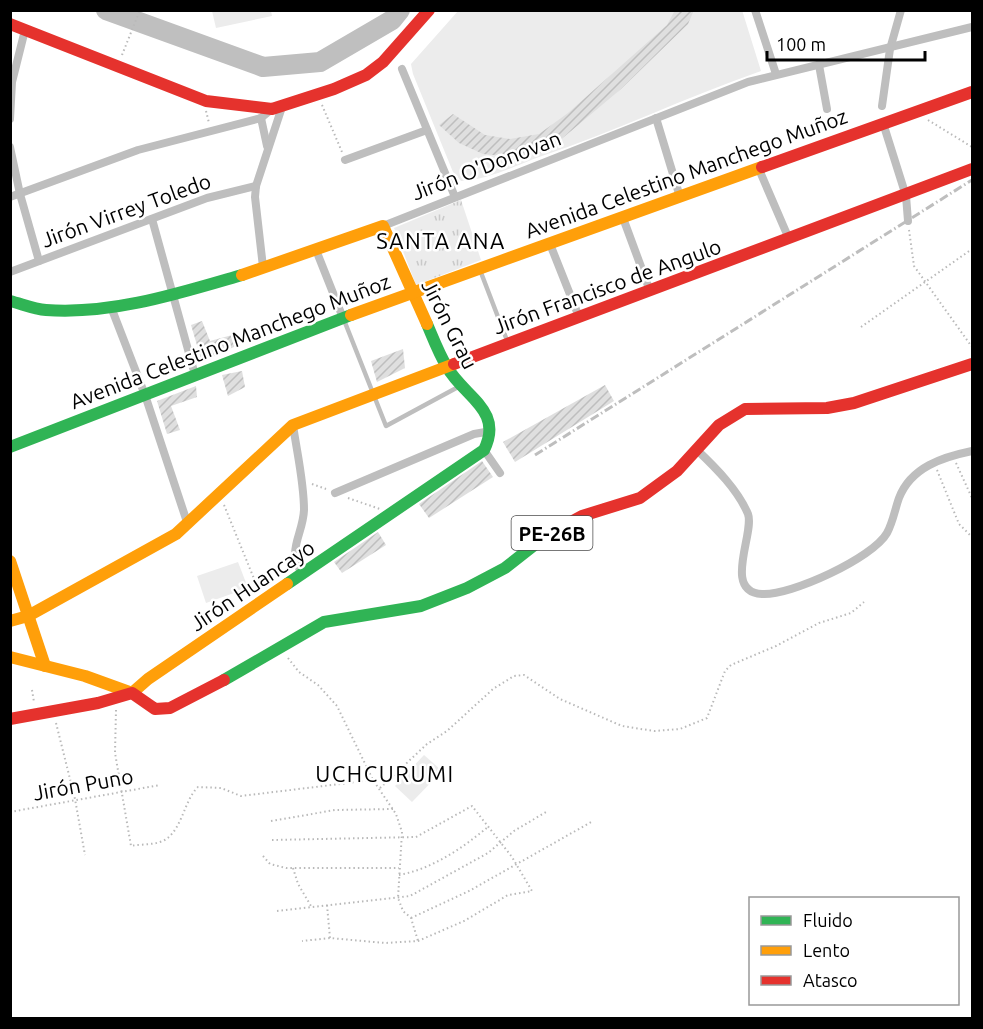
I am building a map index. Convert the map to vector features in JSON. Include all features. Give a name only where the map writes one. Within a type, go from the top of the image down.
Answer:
[{"type":"main road","points":[[10,24],[204,101],[277,108],[358,79],[383,62],[429,10]]},
{"type":"main road","name":"Avenida Celestino Manchego Muñoz","points":[[10,447],[412,292],[972,92]]},
{"type":"main road","name":"Jirón Francisco de Angulo","points":[[10,621],[28,616],[176,534],[293,425],[372,393],[447,368],[579,316],[906,196],[972,169]]},
{"type":"main road","name":"Jirón O'Donovan","points":[[10,301],[41,309],[111,307],[172,295],[316,250],[383,226]]},
{"type":"main road","name":"Jirón Grau","points":[[383,226],[447,368],[460,386],[489,417],[491,431]]},
{"type":"main road","name":"PE-26B","points":[[10,657],[86,676],[132,693],[155,709],[170,708],[324,622],[421,606],[467,588],[505,568],[549,534],[582,516],[640,498],[677,471],[718,425],[745,409],[826,408],[854,403],[972,364]]},
{"type":"main road","points":[[484,450],[491,431]]},
{"type":"main road","name":"Jirón Huancayo","points":[[132,693],[148,679],[484,450]]},
{"type":"main road","points":[[10,561],[45,666]]},
{"type":"main road","points":[[10,719],[132,693]]},
{"type":"street","points":[[755,10],[776,74]]},
{"type":"street","points":[[882,106],[890,48],[902,10]]},
{"type":"street","name":"Jirón O'Donovan","points":[[383,226],[656,118],[776,74],[972,27]]},
{"type":"street","points":[[10,119],[14,74],[25,30]]},
{"type":"street","points":[[819,65],[827,110]]},
{"type":"street","points":[[402,69],[455,197]]},
{"type":"street","points":[[10,197],[110,160],[261,118],[277,108]]},
{"type":"street","points":[[263,267],[255,197],[277,108]]},
{"type":"street","points":[[261,118],[267,152]]},
{"type":"street","points":[[656,118],[680,196]]},
{"type":"street","points":[[883,123],[906,196],[908,221]]},
{"type":"street","points":[[345,160],[427,130]]},
{"type":"street","points":[[10,147],[20,194],[39,261]]},
{"type":"street","points":[[758,167],[789,239]]},
{"type":"street","name":"Jirón Virrey Toledo","points":[[10,272],[207,198],[256,186]]},
{"type":"street","points":[[624,218],[650,291]]},
{"type":"street","points":[[152,219],[195,375]]},
{"type":"street","points":[[550,244],[579,316]]},
{"type":"street","points":[[316,250],[343,318]]},
{"type":"street","points":[[111,307],[145,395],[187,522]]},
{"type":"street","points":[[293,425],[304,511],[294,550],[296,564],[302,573]]},
{"type":"street","points":[[335,493],[474,434],[491,431]]},
{"type":"street","points":[[484,450],[500,473]]},
{"type":"street","points":[[697,450],[719,470],[748,515],[750,528],[741,555],[741,567],[752,591],[762,594],[808,582],[859,559],[886,534],[900,495],[915,476],[933,462],[972,451]]},
{"type":"lane","points":[[479,268],[508,343]]},
{"type":"lane","points":[[343,318],[386,426],[406,417],[416,407],[460,386]]},
{"type":"path","points":[[124,51],[140,10]]},
{"type":"path","points":[[318,94],[345,160]]},
{"type":"path","points":[[204,101],[211,132]]},
{"type":"path","points":[[827,110],[835,140]]},
{"type":"path","points":[[916,112],[972,147]]},
{"type":"path","points":[[908,221],[914,266],[972,347]]},
{"type":"path","points":[[861,327],[972,249]]},
{"type":"path","points":[[952,455],[972,498]]},
{"type":"path","points":[[933,462],[959,524],[972,537]]},
{"type":"path","points":[[219,493],[263,602]]},
{"type":"path","points":[[380,788],[427,744],[447,731],[493,689],[514,676],[524,675],[560,699],[622,726],[654,731],[680,729],[707,718],[725,671],[731,665],[776,646],[819,623],[851,613],[864,602]]},
{"type":"path","points":[[280,648],[299,672],[318,685],[336,706],[374,780],[394,809],[402,832],[398,898],[403,911],[411,918],[418,941]]},
{"type":"path","points":[[114,698],[115,753],[130,846],[160,842],[170,836],[190,794],[198,787],[222,788],[242,796],[374,780]]},
{"type":"path","points":[[54,711],[75,799],[85,855]]},
{"type":"path","name":"Jirón Puno","points":[[10,812],[160,785]]},
{"type":"path","points":[[272,840],[416,837],[472,806],[501,842],[532,891],[508,895],[464,921],[418,941],[385,943],[330,938],[302,941]]},
{"type":"path","points":[[271,821],[335,810],[394,809]]},
{"type":"path","points":[[277,911],[410,896],[469,865],[546,812]]},
{"type":"path","points":[[411,918],[469,891],[593,820]]},
{"type":"path","points":[[399,875],[418,871],[452,853],[489,826]]},
{"type":"path","points":[[263,856],[270,864],[293,868],[399,868]]},
{"type":"path","points":[[293,868],[298,884],[311,906]]},
{"type":"path","points":[[327,905],[330,938]]},
{"type":"green space","points":[[742,10],[761,71],[567,147],[500,172],[471,180],[461,181],[453,172],[411,64],[458,11]]},
{"type":"green space","points":[[212,11],[271,11],[272,16],[216,28]]},
{"type":"green space","points":[[461,200],[481,260],[416,285],[394,228]]},
{"type":"green space","points":[[238,562],[248,588],[206,603],[197,576]]},
{"type":"green space","points":[[424,755],[442,771],[412,802],[395,786]]},
{"type":"building","points":[[675,10],[694,10],[688,24],[621,89],[546,152],[515,157],[483,154],[459,143],[439,125],[453,114],[485,135],[510,139],[539,134],[568,113],[667,25]]},
{"type":"building","points":[[202,321],[210,341],[236,334],[236,346],[202,362],[191,325]]},
{"type":"building","points":[[403,349],[405,368],[377,382],[371,361]]},
{"type":"building","points":[[242,371],[245,387],[228,396],[222,375]]},
{"type":"building","points":[[605,385],[614,401],[515,462],[503,442]]},
{"type":"building","points":[[196,386],[197,397],[171,406],[180,430],[167,434],[157,401]]},
{"type":"building","points":[[482,461],[493,477],[429,518],[419,504]]},
{"type":"building","points":[[378,532],[386,545],[342,573],[334,562]]},
{"type":"waterway","points":[[106,10],[263,67],[320,62],[392,20],[400,10]]},
{"type":"railway","points":[[535,455],[972,180]]},
{"type":"traffic: fast","points":[[10,301],[46,310],[96,309],[146,301],[242,275]]},
{"type":"traffic: fast","points":[[10,447],[351,315]]},
{"type":"traffic: fast","points":[[287,584],[484,450],[489,436],[486,414],[454,378],[427,324]]},
{"type":"traffic: fast","points":[[224,680],[324,622],[421,606],[467,588],[505,568],[547,535]]},
{"type":"traffic: slow","points":[[351,315],[762,167]]},
{"type":"traffic: slow","points":[[242,275],[383,226],[427,324]]},
{"type":"traffic: slow","points":[[10,621],[28,616],[176,534],[293,425],[454,364]]},
{"type":"traffic: slow","points":[[10,561],[45,666]]},
{"type":"traffic: slow","points":[[10,657],[85,676],[132,693],[148,679],[287,584]]},
{"type":"traffic: jam","points":[[10,24],[206,101],[272,109],[334,89],[366,75],[383,62],[429,10]]},
{"type":"traffic: jam","points":[[762,167],[972,92]]},
{"type":"traffic: jam","points":[[454,364],[972,169]]},
{"type":"traffic: jam","points":[[547,535],[582,516],[640,498],[677,471],[719,425],[745,409],[827,408],[854,403],[972,364]]},
{"type":"traffic: jam","points":[[10,719],[98,703],[132,693],[155,709],[170,708],[224,680]]},
{"type":"district","name":"SANTA ANA","points":[[441,240]]},
{"type":"district","name":"UCHCURUMI","points":[[385,773]]}]
